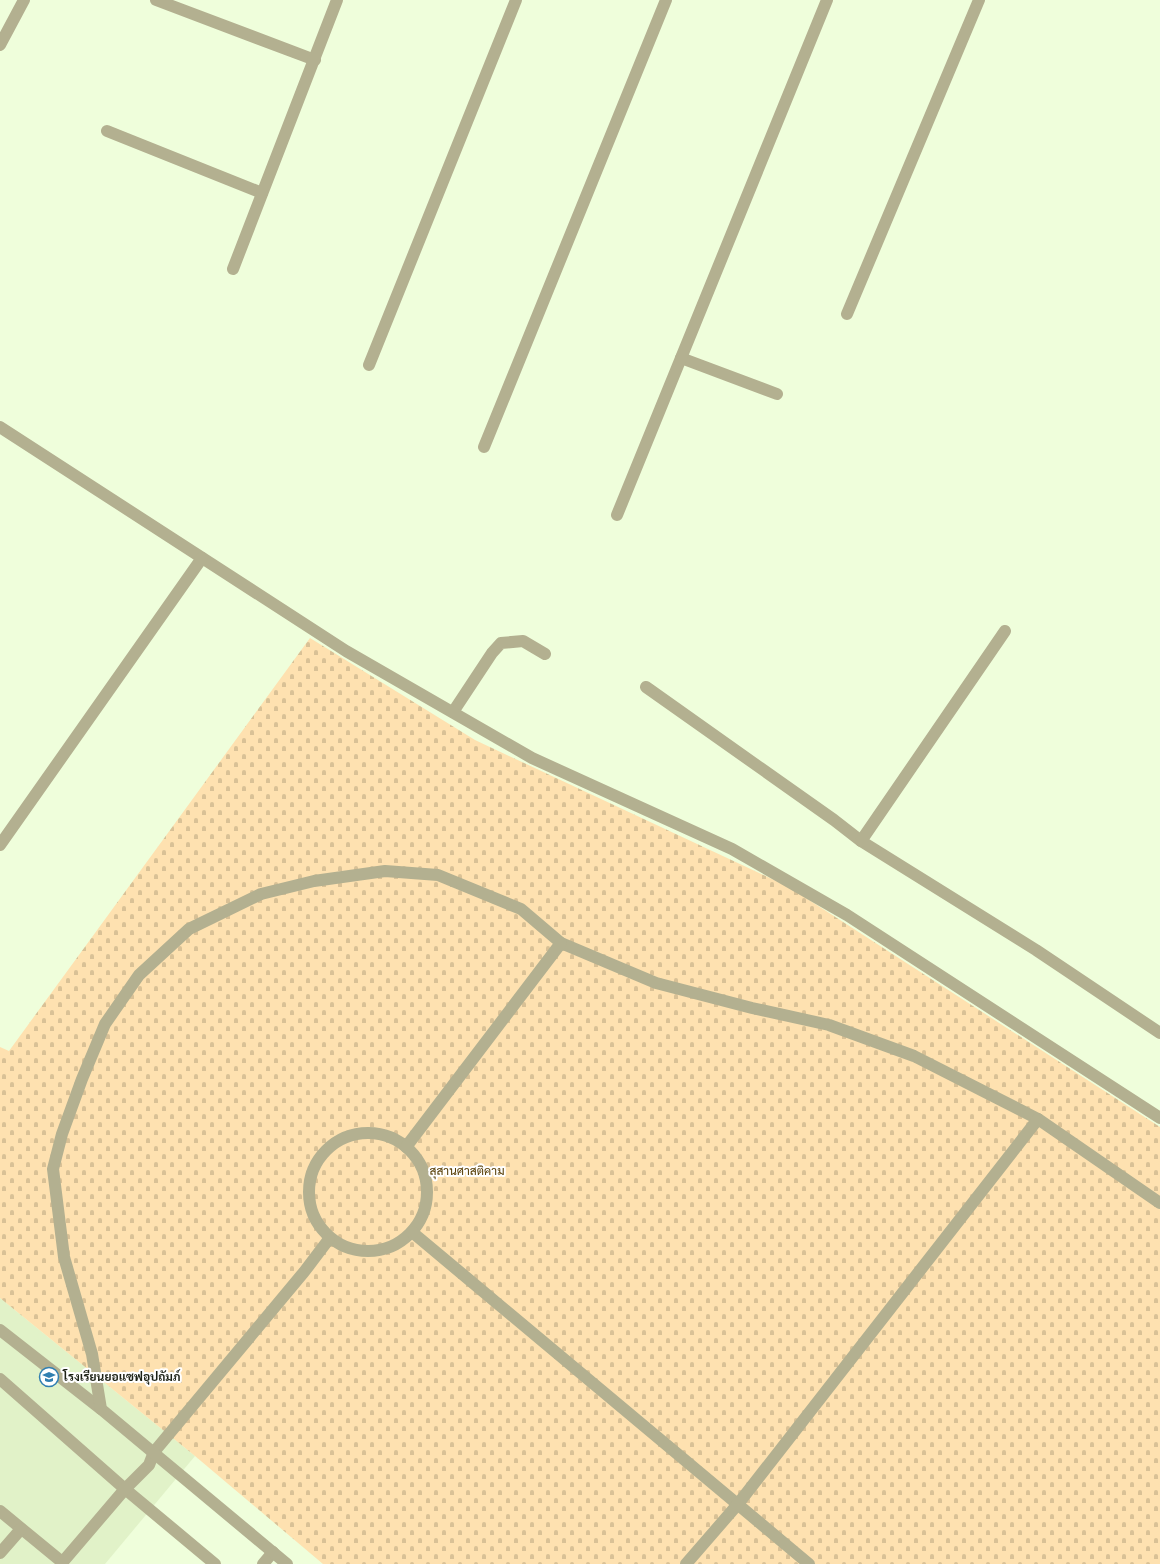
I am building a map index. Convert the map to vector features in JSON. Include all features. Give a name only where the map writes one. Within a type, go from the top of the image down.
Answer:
[{"type":"street","points":[[0,45],[24,0]]},
{"type":"street","points":[[156,0],[315,60]]},
{"type":"street","points":[[233,270],[337,0]]},
{"type":"street","points":[[369,365],[516,0]]},
{"type":"street","points":[[484,447],[666,0]]},
{"type":"street","points":[[617,515],[827,0]]},
{"type":"street","points":[[847,314],[979,0]]},
{"type":"street","points":[[107,131],[262,193]]},
{"type":"street","points":[[681,358],[777,394]]},
{"type":"street","points":[[0,428],[346,651],[532,758],[732,849],[848,915],[1160,1118]]},
{"type":"street","points":[[0,846],[202,558]]},
{"type":"street","points":[[861,841],[1005,631]]},
{"type":"street","points":[[452,712],[492,653],[501,644],[523,641],[545,654]]},
{"type":"street","points":[[646,687],[829,816],[861,841],[1036,950],[1160,1033]]},
{"type":"street","points":[[101,1409],[92,1354],[64,1257],[54,1169],[64,1127],[82,1079],[105,1024],[139,975],[189,929],[261,894],[314,881],[385,871],[438,875],[521,909],[561,943],[656,983],[752,1008],[829,1025],[914,1056],[1038,1119],[1160,1203]]},
{"type":"street","points":[[406,1146],[561,943]]},
{"type":"street","points":[[686,1564],[738,1504],[1038,1119]]},
{"type":"street","points":[[369,1132],[389,1136],[406,1146],[421,1165],[428,1188],[424,1212],[412,1232],[397,1244],[379,1251],[360,1251],[342,1246],[329,1239],[315,1218],[309,1199],[310,1179],[318,1160],[332,1145],[349,1136],[369,1132]]},
{"type":"street","points":[[412,1232],[809,1564]]},
{"type":"street","points":[[0,1511],[61,1563],[125,1489],[149,1465],[154,1452],[304,1272],[329,1239]]},
{"type":"street","points":[[0,1330],[154,1452],[287,1564]]},
{"type":"street","points":[[0,1378],[125,1489],[215,1564]]},
{"type":"street","points":[[0,1553],[21,1529]]},
{"type":"street","points":[[263,1564],[273,1552]]},
{"type":"shaded area","name":"โรงเรียนยอแซฟอุปถัมภ์","points":[[0,1298],[195,1456],[105,1564],[0,1564]]},
{"type":"green space","name":"สุสานศาสติคาม","points":[[310,638],[475,740],[789,887],[1160,1127],[1160,1564],[323,1564],[195,1456],[0,1298],[0,1047],[9,1051]]},
{"type":"place","name":"โรงเรียนยอแซฟอุปถัมภ์","points":[[49,1377]]}]
